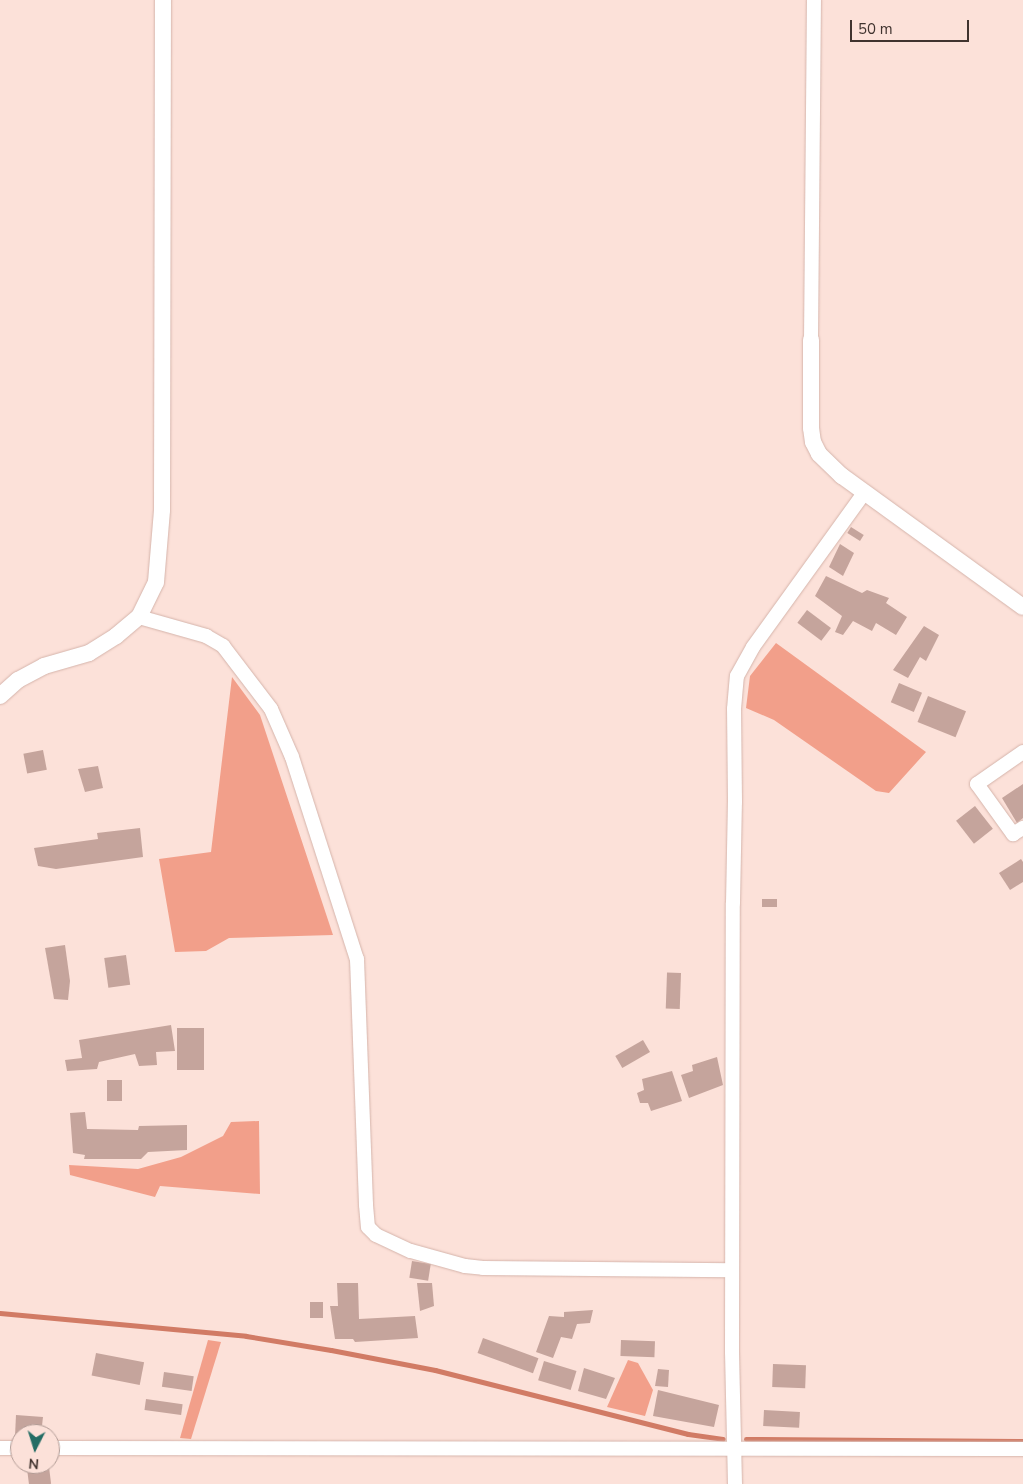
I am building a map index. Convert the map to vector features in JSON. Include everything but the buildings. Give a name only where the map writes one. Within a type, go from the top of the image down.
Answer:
[{"type":"street","points":[[0,696],[18,680],[44,666],[89,653],[139,617],[156,582],[161,541],[163,0]]},
{"type":"street","points":[[814,0],[810,428],[813,442],[828,465],[1023,607]]},
{"type":"street","points":[[735,1484],[732,1270],[734,709],[737,676],[752,647],[864,493]]},
{"type":"street","points":[[139,617],[206,636],[223,646],[271,709],[292,757],[357,959],[364,1159],[368,1226],[372,1231],[386,1242],[411,1252],[465,1266],[483,1268],[732,1270]]},
{"type":"street","points":[[1023,752],[977,784],[1013,834],[1023,828]]},
{"type":"street","points":[[60,1448],[1023,1449]]},
{"type":"shaded area","points":[[776,643],[926,752],[889,793],[876,791],[774,720],[746,708],[750,676]]},
{"type":"shaded area","points":[[232,677],[260,715],[333,935],[229,938],[206,951],[175,952],[159,859],[211,852]]},
{"type":"shaded area","points":[[259,1121],[260,1194],[160,1186],[155,1197],[70,1175],[69,1165],[138,1169],[181,1157],[223,1136],[231,1122]]},
{"type":"shaded area","points":[[208,1340],[221,1342],[191,1439],[180,1438]]},
{"type":"shaded area","points":[[628,1360],[638,1363],[653,1390],[645,1416],[607,1407]]},
{"type":"waterway","points":[[0,1313],[246,1336],[331,1350],[435,1370],[688,1434],[723,1439]]},
{"type":"waterway","points":[[746,1439],[1023,1441]]}]
